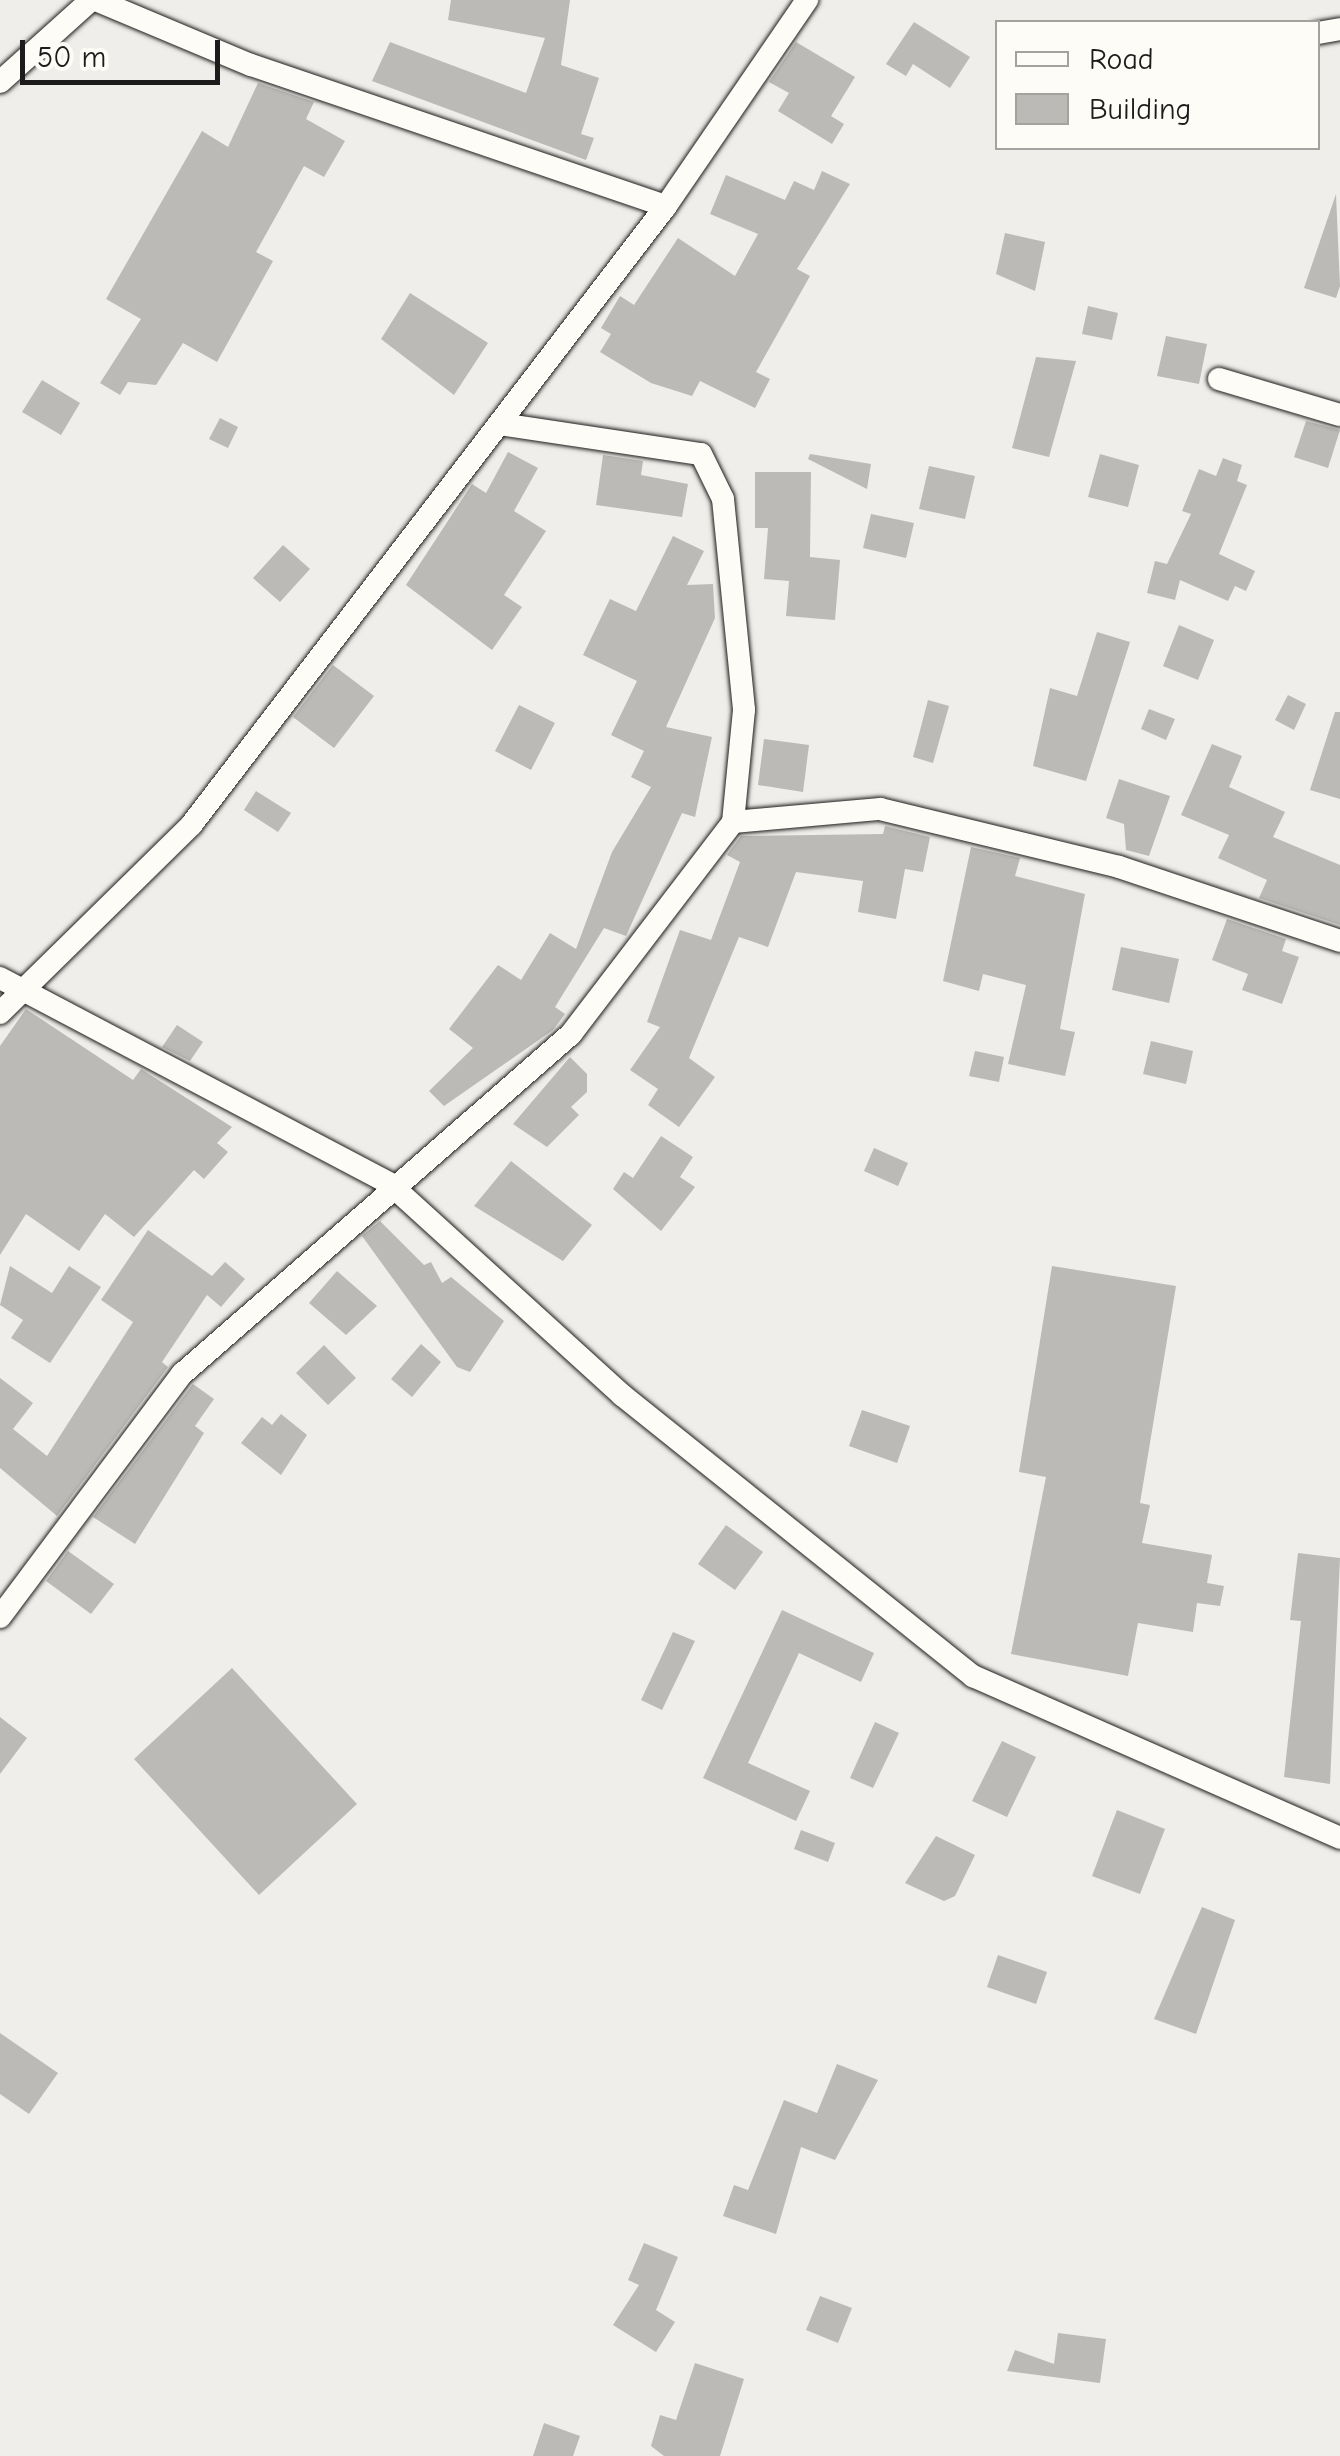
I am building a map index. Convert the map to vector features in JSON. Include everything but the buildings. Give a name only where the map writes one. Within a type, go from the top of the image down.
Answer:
[{"type":"street","points":[[0,82],[94,0],[251,66],[666,206]]},
{"type":"street","points":[[0,1013],[28,990],[192,824],[666,206],[807,0]]},
{"type":"street","points":[[1219,379],[1340,415]]},
{"type":"street","points":[[0,1617],[182,1374],[390,1184],[518,1087],[571,1034],[734,822],[744,710],[723,499],[701,454],[500,424]]},
{"type":"street","points":[[734,822],[880,809],[1119,867],[1340,940]]},
{"type":"street","points":[[0,978],[390,1184],[622,1394],[973,1676],[1340,1838]]}]
